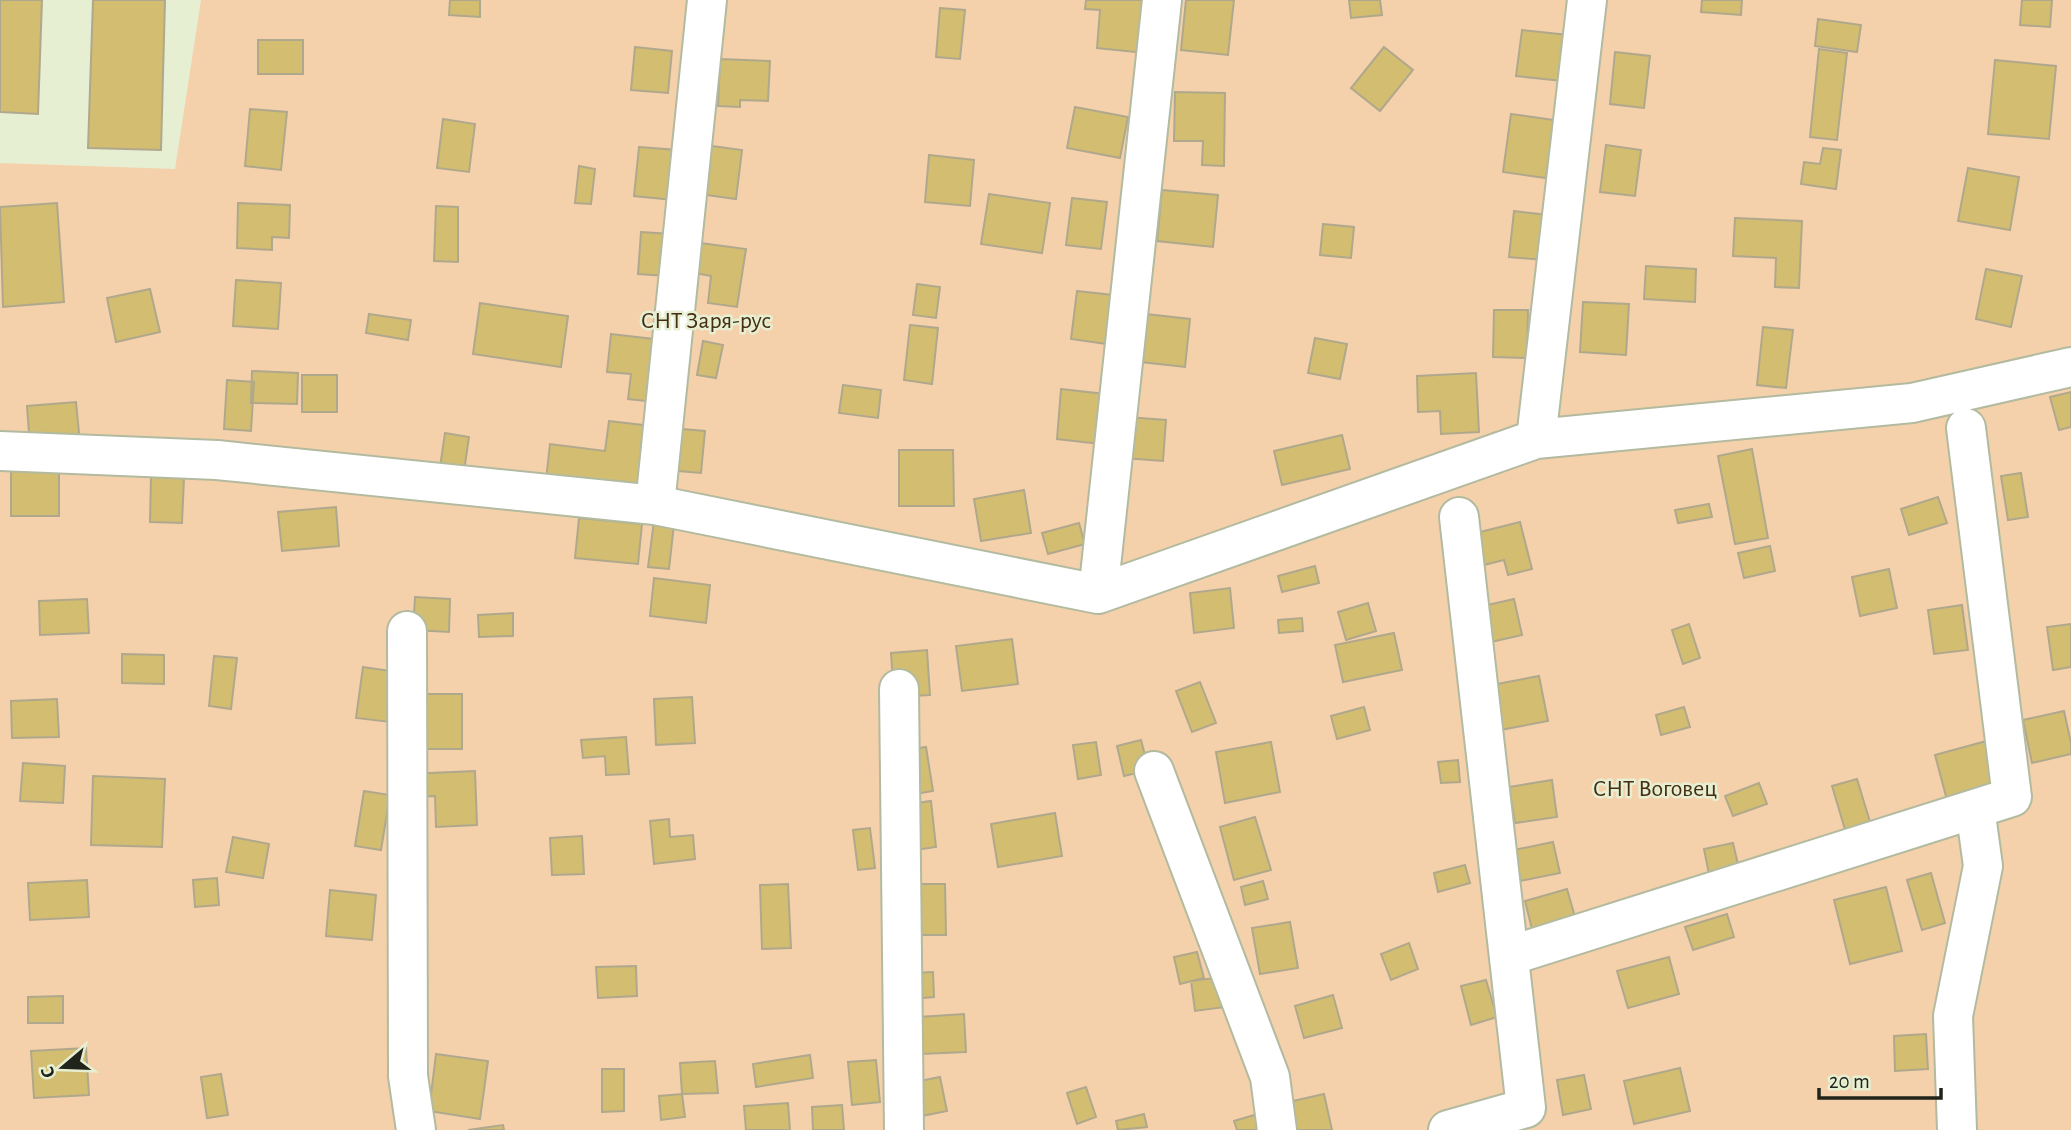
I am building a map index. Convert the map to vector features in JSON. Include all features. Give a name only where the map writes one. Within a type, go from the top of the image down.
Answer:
[{"type":"lane","points":[[655,505],[707,0]]},
{"type":"lane","points":[[1098,594],[1162,0]]},
{"type":"lane","points":[[1536,439],[1587,0]]},
{"type":"lane","points":[[0,451],[216,460],[655,505],[1098,594],[1536,439],[1912,403],[2071,367]]},
{"type":"lane","points":[[1509,956],[2011,797],[1966,428]]},
{"type":"lane","points":[[1448,1130],[1526,1108],[1458,517]]},
{"type":"lane","points":[[407,631],[408,1076],[416,1130]]},
{"type":"lane","points":[[899,690],[904,1130]]},
{"type":"lane","points":[[1154,771],[1270,1077],[1277,1130]]},
{"type":"lane","points":[[1957,1130],[1953,1016],[1983,866],[1976,815]]},
{"type":"green space","points":[[201,0],[2071,0],[2071,1130],[0,1130],[0,163],[175,169]]},
{"type":"building","points":[[0,0],[42,0],[38,114],[0,112]]},
{"type":"building","points":[[93,0],[165,0],[161,150],[88,148]]},
{"type":"building","points":[[450,0],[480,0],[480,17],[449,15]]},
{"type":"building","points":[[1086,0],[1149,0],[1145,53],[1097,48],[1100,10],[1085,9]]},
{"type":"building","points":[[1186,0],[1234,0],[1228,55],[1181,50]]},
{"type":"building","points":[[1349,0],[1380,0],[1382,15],[1351,18]]},
{"type":"building","points":[[1702,0],[1742,0],[1741,15],[1701,12]]},
{"type":"building","points":[[2022,0],[2052,0],[2050,27],[2020,25]]},
{"type":"building","points":[[940,8],[965,10],[960,59],[936,57]]},
{"type":"building","points":[[1818,19],[1861,25],[1857,52],[1815,46]]},
{"type":"building","points":[[1522,30],[1568,35],[1562,81],[1516,76]]},
{"type":"building","points":[[258,40],[303,40],[303,74],[258,74]]},
{"type":"building","points":[[635,47],[672,51],[668,93],[631,90]]},
{"type":"building","points":[[1384,47],[1413,70],[1380,111],[1351,88]]},
{"type":"building","points":[[1819,49],[1847,53],[1837,140],[1810,137]]},
{"type":"building","points":[[1615,52],[1650,56],[1644,108],[1610,104]]},
{"type":"building","points":[[720,59],[770,61],[768,101],[740,100],[740,107],[718,106]]},
{"type":"building","points":[[1995,60],[2056,66],[2049,139],[1988,134]]},
{"type":"building","points":[[1175,92],[1225,93],[1224,166],[1202,165],[1203,141],[1174,141]]},
{"type":"building","points":[[1075,107],[1128,117],[1120,158],[1067,148]]},
{"type":"building","points":[[250,109],[287,112],[281,170],[245,166]]},
{"type":"building","points":[[1511,114],[1554,120],[1546,178],[1503,172]]},
{"type":"building","points":[[443,119],[475,124],[469,172],[437,168]]},
{"type":"building","points":[[705,145],[742,150],[736,199],[699,194]]},
{"type":"building","points":[[1606,145],[1641,150],[1635,196],[1600,192]]},
{"type":"building","points":[[639,147],[678,150],[673,200],[634,196]]},
{"type":"building","points":[[1823,148],[1841,150],[1836,189],[1801,184],[1804,162],[1820,164]]},
{"type":"building","points":[[929,155],[974,160],[970,206],[925,202]]},
{"type":"building","points":[[579,166],[595,169],[591,204],[575,203]]},
{"type":"building","points":[[1968,168],[2019,177],[2010,230],[1958,221]]},
{"type":"building","points":[[1162,190],[1218,195],[1213,247],[1157,241]]},
{"type":"building","points":[[989,194],[1050,203],[1042,253],[981,244]]},
{"type":"building","points":[[1072,198],[1107,202],[1101,249],[1066,245]]},
{"type":"building","points":[[57,203],[64,302],[3,307],[0,207]]},
{"type":"building","points":[[238,203],[290,205],[289,238],[272,237],[272,250],[237,248]]},
{"type":"building","points":[[436,206],[458,207],[458,262],[434,261]]},
{"type":"building","points":[[1514,211],[1548,215],[1543,260],[1509,257]]},
{"type":"building","points":[[1735,218],[1802,221],[1799,288],[1775,287],[1776,258],[1733,256]]},
{"type":"building","points":[[1323,224],[1354,227],[1351,258],[1320,255]]},
{"type":"building","points":[[641,232],[671,234],[667,276],[638,274]]},
{"type":"building","points":[[693,242],[746,249],[737,307],[708,303],[711,276],[689,272]]},
{"type":"building","points":[[1646,266],[1696,269],[1695,302],[1644,299]]},
{"type":"building","points":[[1986,269],[2022,276],[2011,327],[1976,319]]},
{"type":"building","points":[[236,280],[281,283],[278,329],[233,326]]},
{"type":"building","points":[[917,284],[940,287],[936,318],[913,315]]},
{"type":"building","points":[[150,289],[160,332],[116,342],[107,298]]},
{"type":"building","points":[[1077,291],[1113,295],[1107,344],[1071,339]]},
{"type":"building","points":[[1583,302],[1629,304],[1626,355],[1580,352]]},
{"type":"building","points":[[480,303],[568,316],[561,367],[473,354]]},
{"type":"building","points":[[1494,310],[1528,310],[1527,358],[1493,357]]},
{"type":"building","points":[[369,314],[411,320],[408,340],[366,333]]},
{"type":"building","points":[[1146,314],[1190,319],[1185,367],[1141,362]]},
{"type":"building","points":[[910,325],[938,328],[932,384],[904,380]]},
{"type":"building","points":[[1763,327],[1793,330],[1786,388],[1757,385]]},
{"type":"building","points":[[611,334],[662,340],[655,402],[628,399],[631,374],[607,372]]},
{"type":"building","points":[[1315,338],[1347,344],[1340,379],[1308,373]]},
{"type":"building","points":[[703,341],[723,345],[716,378],[697,375]]},
{"type":"building","points":[[252,371],[298,373],[297,404],[251,403]]},
{"type":"building","points":[[1476,373],[1479,432],[1441,434],[1440,411],[1418,412],[1417,376]]},
{"type":"building","points":[[302,375],[337,375],[337,412],[302,412]]},
{"type":"building","points":[[227,380],[254,382],[251,431],[224,429]]},
{"type":"building","points":[[843,385],[881,390],[878,418],[839,413]]},
{"type":"building","points":[[1061,389],[1105,394],[1100,444],[1057,439]]},
{"type":"building","points":[[2071,392],[2071,427],[2059,430],[2050,397]]},
{"type":"building","points":[[76,402],[80,443],[30,447],[27,406]]},
{"type":"building","points":[[1127,417],[1166,420],[1163,461],[1124,458]]},
{"type":"building","points":[[609,421],[651,426],[643,500],[545,489],[550,444],[605,451]]},
{"type":"building","points":[[670,428],[705,431],[701,473],[666,470]]},
{"type":"building","points":[[445,433],[469,437],[462,485],[438,481]]},
{"type":"building","points":[[1342,435],[1350,469],[1282,485],[1274,451]]},
{"type":"building","points":[[1752,449],[1768,538],[1735,544],[1718,456]]},
{"type":"building","points":[[899,450],[953,450],[954,506],[899,506]]},
{"type":"building","points":[[11,467],[59,467],[59,516],[11,516]]},
{"type":"building","points":[[2021,473],[2028,517],[2008,520],[2001,476]]},
{"type":"building","points":[[151,477],[184,478],[182,523],[150,522]]},
{"type":"building","points":[[1024,490],[1031,533],[981,541],[974,499]]},
{"type":"building","points":[[1938,497],[1947,523],[1909,535],[1901,509]]},
{"type":"building","points":[[1709,504],[1712,517],[1678,523],[1675,510]]},
{"type":"building","points":[[336,507],[339,546],[282,551],[278,512]]},
{"type":"building","points":[[579,518],[642,524],[638,564],[575,558]]},
{"type":"building","points":[[654,521],[674,524],[669,569],[648,567]]},
{"type":"building","points":[[1520,522],[1532,569],[1508,575],[1504,560],[1476,567],[1468,535]]},
{"type":"building","points":[[1079,523],[1085,544],[1048,554],[1042,533]]},
{"type":"building","points":[[1770,546],[1775,571],[1744,578],[1738,553]]},
{"type":"building","points":[[1315,566],[1319,583],[1282,592],[1278,576]]},
{"type":"building","points":[[1889,569],[1897,608],[1860,616],[1852,577]]},
{"type":"building","points":[[654,578],[710,585],[706,623],[650,616]]},
{"type":"building","points":[[1230,588],[1234,628],[1194,633],[1190,593]]},
{"type":"building","points":[[415,597],[450,599],[449,632],[413,630]]},
{"type":"building","points":[[87,599],[89,633],[40,635],[39,601]]},
{"type":"building","points":[[1514,599],[1522,635],[1491,642],[1483,606]]},
{"type":"building","points":[[1368,603],[1376,631],[1346,640],[1338,612]]},
{"type":"building","points":[[1962,605],[1968,650],[1934,654],[1928,610]]},
{"type":"building","points":[[513,613],[513,636],[479,637],[478,615]]},
{"type":"building","points":[[1302,618],[1303,631],[1279,633],[1278,620]]},
{"type":"building","points":[[1689,624],[1700,658],[1683,664],[1672,630]]},
{"type":"building","points":[[2071,624],[2071,667],[2053,670],[2047,627]]},
{"type":"building","points":[[1394,633],[1402,670],[1343,682],[1335,645]]},
{"type":"building","points":[[1012,639],[1018,684],[962,691],[956,646]]},
{"type":"building","points":[[927,650],[930,695],[894,697],[891,653]]},
{"type":"building","points":[[122,654],[164,655],[164,684],[122,683]]},
{"type":"building","points":[[214,656],[237,658],[231,709],[209,706]]},
{"type":"building","points":[[363,667],[398,672],[390,722],[356,718]]},
{"type":"building","points":[[1539,676],[1548,721],[1495,731],[1486,686]]},
{"type":"building","points":[[1200,682],[1216,723],[1192,732],[1176,691]]},
{"type":"building","points":[[424,694],[462,694],[462,749],[424,749]]},
{"type":"building","points":[[692,697],[695,743],[656,745],[654,699]]},
{"type":"building","points":[[57,699],[59,737],[12,738],[11,701]]},
{"type":"building","points":[[1364,707],[1370,730],[1337,739],[1331,716]]},
{"type":"building","points":[[1684,707],[1690,727],[1661,735],[1656,715]]},
{"type":"building","points":[[2064,711],[2071,754],[2032,763],[2023,720]]},
{"type":"building","points":[[626,737],[629,774],[606,775],[605,756],[583,758],[581,740]]},
{"type":"building","points":[[1141,740],[1149,770],[1124,776],[1117,746]]},
{"type":"building","points":[[1990,740],[2003,784],[1947,800],[1935,755]]},
{"type":"building","points":[[1096,742],[1101,775],[1078,779],[1073,745]]},
{"type":"building","points":[[1271,742],[1280,792],[1225,803],[1216,752]]},
{"type":"building","points":[[926,747],[933,791],[903,796],[896,752]]},
{"type":"building","points":[[1458,760],[1460,782],[1441,783],[1438,762]]},
{"type":"building","points":[[23,763],[65,766],[63,803],[20,801]]},
{"type":"building","points":[[475,771],[477,825],[436,827],[435,796],[408,797],[407,774]]},
{"type":"building","points":[[93,776],[165,779],[162,847],[91,845]]},
{"type":"building","points":[[1857,779],[1874,835],[1849,843],[1832,786]]},
{"type":"building","points":[[1552,780],[1557,817],[1515,823],[1509,787]]},
{"type":"building","points":[[1759,783],[1767,804],[1733,816],[1725,796]]},
{"type":"building","points":[[364,791],[390,795],[381,850],[355,846]]},
{"type":"building","points":[[931,801],[936,847],[908,851],[902,805]]},
{"type":"building","points":[[1055,813],[1062,856],[998,867],[991,824]]},
{"type":"building","points":[[1255,817],[1271,870],[1234,880],[1220,827]]},
{"type":"building","points":[[669,819],[670,837],[693,835],[695,859],[654,864],[650,821]]},
{"type":"building","points":[[870,828],[875,868],[858,870],[853,830]]},
{"type":"building","points":[[582,836],[584,874],[552,875],[550,838]]},
{"type":"building","points":[[233,837],[269,844],[263,878],[226,872]]},
{"type":"building","points":[[1553,842],[1560,873],[1520,881],[1514,850]]},
{"type":"building","points":[[1733,843],[1740,873],[1710,879],[1704,849]]},
{"type":"building","points":[[1465,865],[1470,883],[1438,892],[1434,873]]},
{"type":"building","points":[[1931,873],[1945,923],[1922,930],[1907,880]]},
{"type":"building","points":[[217,878],[219,905],[195,907],[193,880]]},
{"type":"building","points":[[87,880],[89,917],[30,920],[28,883]]},
{"type":"building","points":[[1263,881],[1268,899],[1245,905],[1241,887]]},
{"type":"building","points":[[788,884],[791,948],[762,949],[760,885]]},
{"type":"building","points":[[908,884],[945,884],[946,935],[908,935]]},
{"type":"building","points":[[1886,887],[1902,951],[1850,964],[1834,900]]},
{"type":"building","points":[[1567,889],[1575,917],[1532,929],[1525,901]]},
{"type":"building","points":[[330,890],[376,895],[372,940],[326,936]]},
{"type":"building","points":[[1727,914],[1734,937],[1693,950],[1685,927]]},
{"type":"building","points":[[1290,922],[1298,968],[1260,974],[1252,928]]},
{"type":"building","points":[[1409,943],[1418,969],[1391,980],[1381,954]]},
{"type":"building","points":[[1197,952],[1204,978],[1180,984],[1174,957]]},
{"type":"building","points":[[1669,957],[1679,994],[1628,1008],[1617,971]]},
{"type":"building","points":[[636,966],[637,996],[598,998],[596,967]]},
{"type":"building","points":[[933,972],[934,997],[912,999],[910,973]]},
{"type":"building","points":[[1221,977],[1225,1007],[1195,1011],[1191,981]]},
{"type":"building","points":[[1486,980],[1497,1017],[1471,1025],[1461,986]]},
{"type":"building","points":[[1333,995],[1342,1028],[1304,1038],[1295,1006]]},
{"type":"building","points":[[63,996],[63,1023],[28,1023],[28,997]]},
{"type":"building","points":[[964,1014],[966,1052],[921,1054],[919,1017]]},
{"type":"building","points":[[1926,1034],[1928,1069],[1895,1071],[1894,1036]]},
{"type":"building","points":[[86,1048],[89,1095],[34,1098],[31,1051]]},
{"type":"building","points":[[436,1054],[488,1061],[480,1119],[429,1111]]},
{"type":"building","points":[[810,1055],[813,1078],[756,1087],[753,1064]]},
{"type":"building","points":[[876,1060],[880,1102],[852,1105],[848,1062]]},
{"type":"building","points":[[715,1061],[718,1093],[682,1094],[680,1063]]},
{"type":"building","points":[[1680,1068],[1690,1111],[1634,1124],[1624,1081]]},
{"type":"building","points":[[602,1069],[624,1069],[624,1111],[602,1112]]},
{"type":"building","points":[[221,1074],[228,1115],[207,1118],[201,1077]]},
{"type":"building","points":[[1584,1075],[1591,1109],[1563,1115],[1557,1080]]},
{"type":"building","points":[[940,1077],[947,1111],[912,1118],[905,1084]]},
{"type":"building","points":[[1086,1087],[1096,1117],[1077,1124],[1067,1093]]},
{"type":"building","points":[[682,1094],[685,1117],[661,1120],[659,1096]]},
{"type":"building","points":[[1324,1094],[1332,1130],[1290,1130],[1284,1103]]},
{"type":"building","points":[[788,1103],[790,1130],[746,1130],[744,1106]]},
{"type":"building","points":[[842,1105],[844,1130],[813,1130],[812,1107]]},
{"type":"building","points":[[1271,1110],[1277,1130],[1237,1130],[1234,1121]]},
{"type":"building","points":[[1144,1114],[1147,1127],[1118,1130],[1116,1121]]},
{"type":"building","points":[[503,1125],[504,1130],[468,1130]]},
{"type":"park label","name":"СНТ Заря-рус","points":[[706,321]]},
{"type":"park label","name":"СНТ Воговец","points":[[1655,789]]}]
